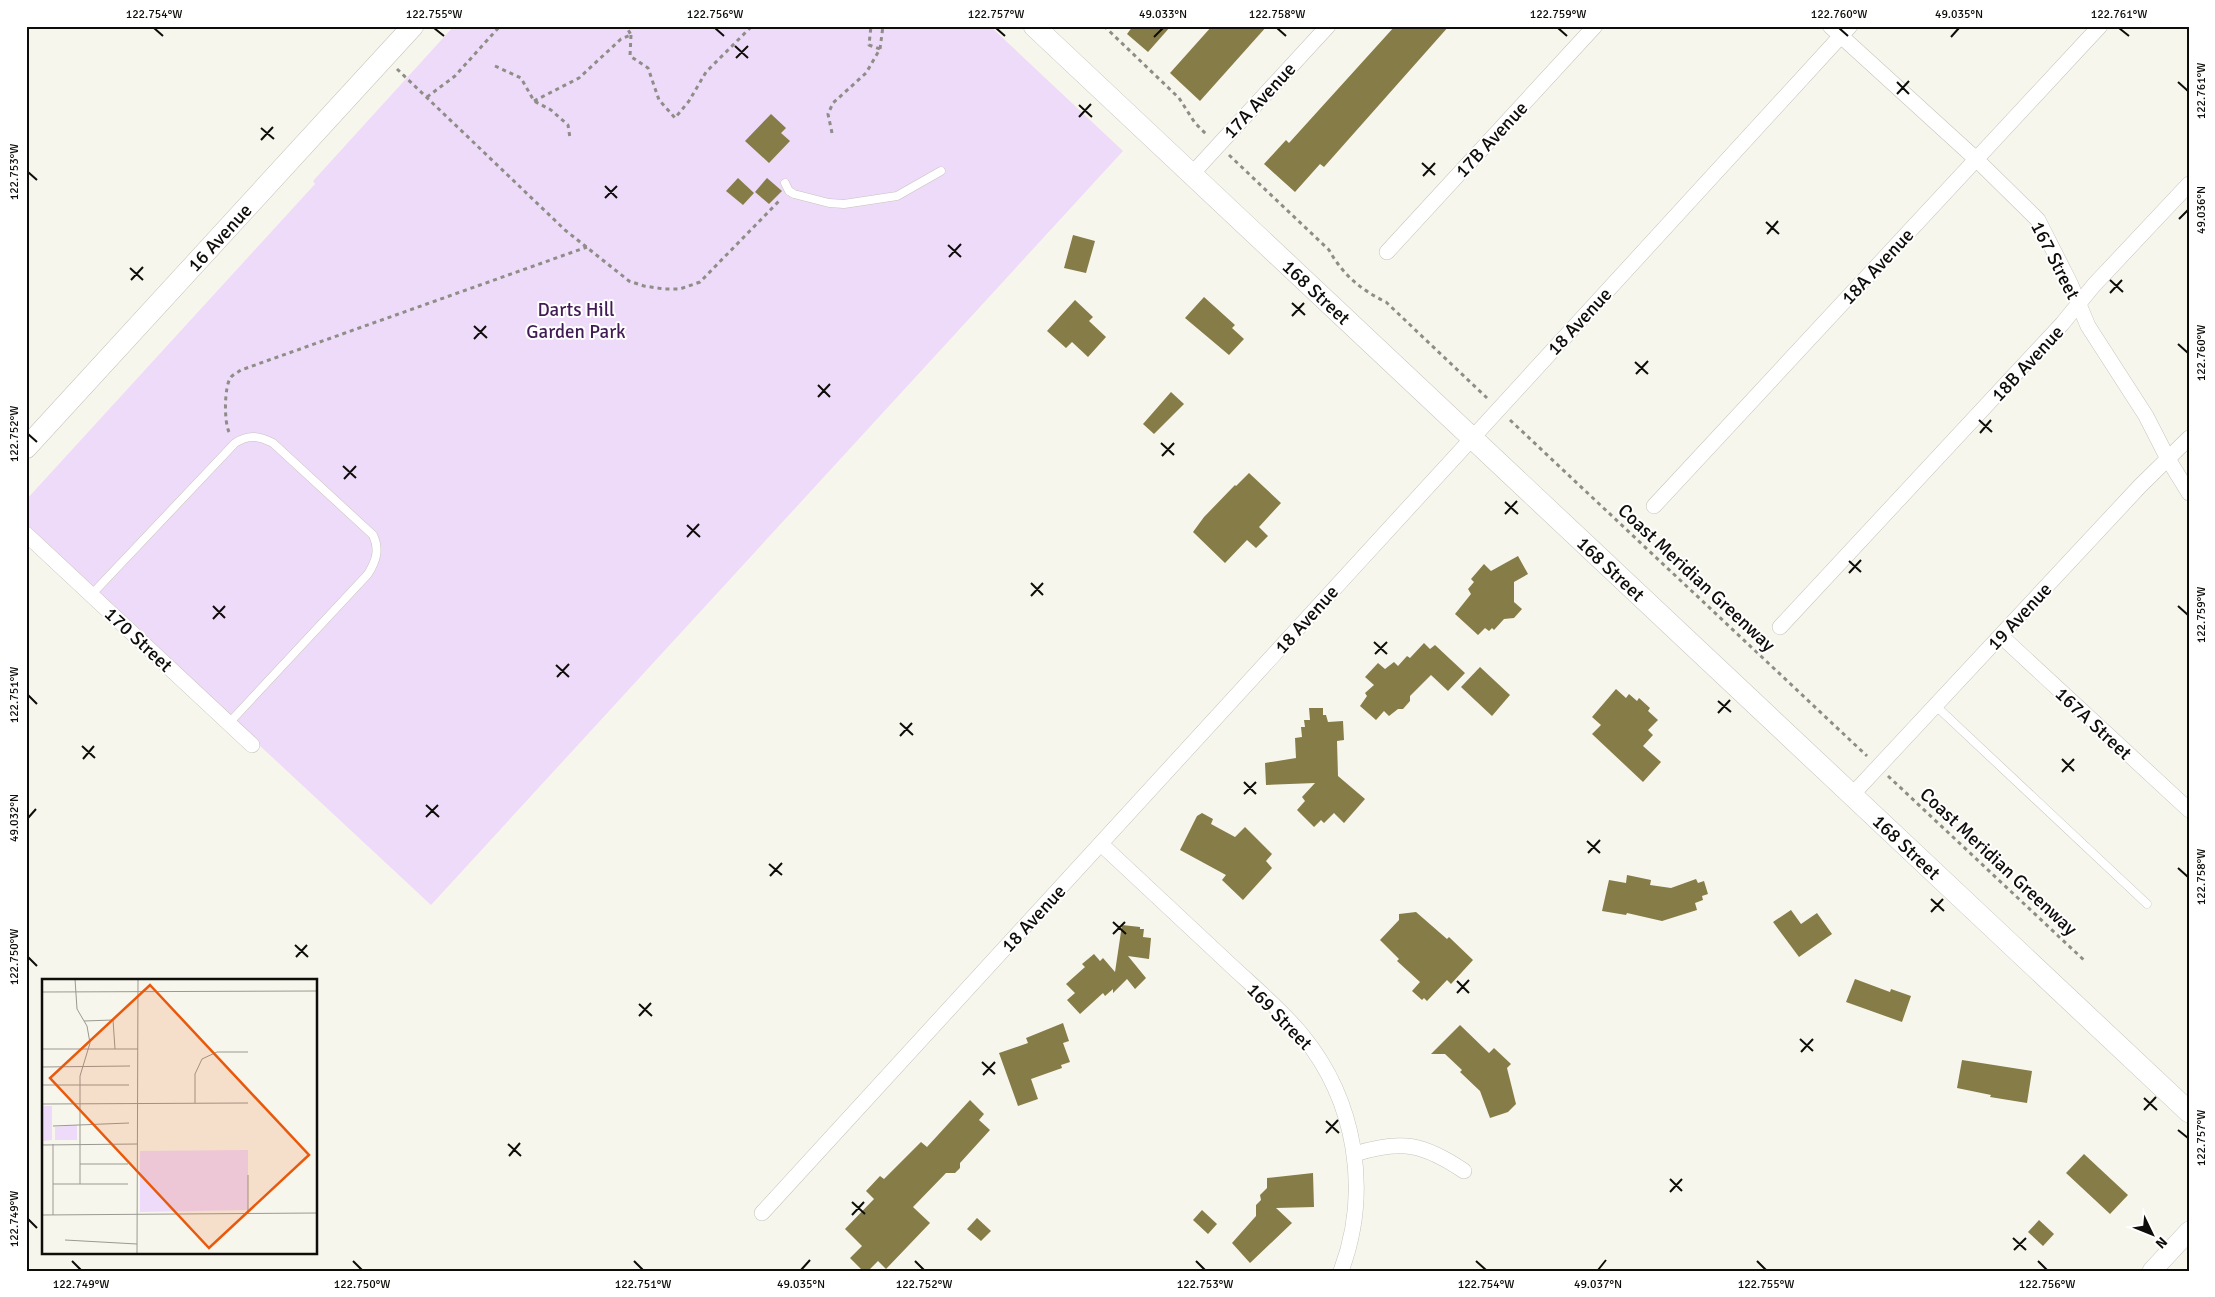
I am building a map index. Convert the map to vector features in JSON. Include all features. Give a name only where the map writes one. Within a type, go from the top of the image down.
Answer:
[{"type":"main road","name":"16 Avenue","points":[[26,448],[413,26]]},
{"type":"main road","name":"168 Street","points":[[1034,26],[1470,439],[2189,1112]]},
{"type":"street","name":"17A Avenue","points":[[1191,175],[1328,26]]},
{"type":"street","name":"17B Avenue","points":[[1388,252],[1595,26]]},
{"type":"street","name":"18A Avenue","points":[[1654,506],[2100,26]]},
{"type":"street","name":"167 Street","points":[[1841,30],[2038,220],[2070,283],[2088,326],[2146,416],[2168,459],[2189,492]]},
{"type":"street","name":"18 Avenue","points":[[762,1213],[1101,844],[1841,30]]},
{"type":"street","name":"18B Avenue","points":[[1780,627],[2189,184]]},
{"type":"street","name":"19 Avenue","points":[[1852,796],[2140,486],[2189,438]]},
{"type":"street","name":"170 Street","points":[[26,534],[252,744]]},
{"type":"street","name":"167A Street","points":[[2000,636],[2189,810]]},
{"type":"street","name":"169 Street","points":[[1101,844],[1301,1034],[1317,1056],[1334,1086],[1350,1128],[1355,1154]]},
{"type":"street","points":[[1341,1271],[1353,1232],[1356,1206],[1355,1154],[1380,1146],[1410,1146],[1439,1154],[1464,1172]]},
{"type":"street","points":[[2152,1271],[2189,1231]]},
{"type":"lane","points":[[785,183],[789,191],[829,204],[844,204],[897,196],[941,171]]},
{"type":"lane","points":[[92,594],[235,443],[242,438],[252,436],[273,443],[373,535],[377,542],[378,553],[375,563],[368,574],[230,723]]},
{"type":"lane","points":[[1936,706],[2147,904]]},
{"type":"path","points":[[427,97],[455,76],[500,26]]},
{"type":"path","points":[[626,26],[631,35],[630,56],[648,68],[659,100],[675,118],[689,101],[706,72],[752,26]]},
{"type":"path","points":[[871,26],[869,45],[880,49]]},
{"type":"path","points":[[832,133],[828,114],[833,103],[866,73],[880,49],[883,26]]},
{"type":"path","points":[[1104,26],[1179,98],[1195,123]]},
{"type":"path","points":[[534,102],[579,78],[621,39],[631,35]]},
{"type":"path","points":[[393,66],[565,230],[629,282],[644,286],[680,289],[700,282],[789,191]]},
{"type":"path","points":[[495,66],[521,78],[534,102],[551,110],[568,125],[570,138]]},
{"type":"path","points":[[1242,167],[1329,250],[1340,270],[1366,293],[1386,302],[1488,399]]},
{"type":"path","points":[[230,433],[226,425],[227,385],[231,377],[241,370],[587,247]]},
{"type":"path","name":"Coast Meridian Greenway","points":[[1506,416],[1868,757]]},
{"type":"path","name":"Coast Meridian Greenway","points":[[1893,780],[2086,962]]},
{"type":"green space","name":"Darts Hill Garden Park","points":[[454,26],[990,26],[1123,151],[431,905],[26,528],[26,500],[315,184],[313,181]]},
{"type":"building","points":[[1133,26],[1171,26],[1148,52],[1127,34]]},
{"type":"building","points":[[1212,26],[1267,26],[1200,101],[1170,73]]},
{"type":"building","points":[[1395,26],[1449,26],[1324,167],[1320,164],[1295,192],[1264,164],[1286,140],[1289,143]]},
{"type":"building","points":[[771,114],[786,128],[781,133],[790,141],[769,163],[745,141]]},
{"type":"building","points":[[738,178],[754,193],[743,205],[726,191]]},
{"type":"building","points":[[767,178],[782,191],[769,204],[755,192]]},
{"type":"building","points":[[1073,235],[1095,241],[1086,273],[1064,268]]},
{"type":"building","points":[[1204,297],[1235,325],[1232,328],[1244,339],[1229,355],[1185,318]]},
{"type":"building","points":[[1075,300],[1093,317],[1089,321],[1106,337],[1088,357],[1072,342],[1066,348],[1047,331]]},
{"type":"building","points":[[1171,392],[1184,404],[1154,434],[1143,424]]},
{"type":"building","points":[[1249,473],[1281,503],[1259,527],[1268,536],[1256,548],[1247,540],[1225,563],[1193,532],[1204,517]]},
{"type":"building","points":[[1518,556],[1528,574],[1514,582],[1514,602],[1522,609],[1514,618],[1504,619],[1494,630],[1492,628],[1489,631],[1485,628],[1478,635],[1455,614],[1471,594],[1468,589],[1474,582],[1471,579],[1484,564],[1491,571]]},
{"type":"building","points":[[1424,643],[1430,649],[1435,645],[1465,673],[1448,691],[1431,675],[1410,696],[1410,701],[1403,709],[1398,709],[1389,716],[1384,711],[1376,720],[1360,706],[1367,696],[1365,693],[1374,685],[1365,677],[1378,663],[1385,669],[1394,662],[1398,666],[1407,656],[1410,658]]},
{"type":"building","points":[[1480,667],[1510,695],[1492,716],[1461,687]]},
{"type":"building","points":[[1616,689],[1626,698],[1629,694],[1637,701],[1639,698],[1650,708],[1648,711],[1658,720],[1648,730],[1653,735],[1643,746],[1661,762],[1643,782],[1592,734],[1601,725],[1592,717]]},
{"type":"building","points":[[1309,708],[1323,708],[1323,715],[1326,715],[1328,722],[1343,721],[1344,740],[1337,741],[1338,776],[1365,799],[1344,823],[1334,813],[1324,823],[1321,820],[1314,827],[1297,810],[1305,801],[1302,797],[1315,783],[1266,785],[1265,763],[1296,758],[1295,738],[1302,737],[1301,727],[1305,727],[1304,720],[1310,720]]},
{"type":"building","points":[[1202,813],[1213,819],[1211,824],[1235,837],[1245,827],[1272,854],[1266,861],[1272,868],[1243,900],[1222,880],[1226,875],[1180,850],[1197,816]]},
{"type":"building","points":[[1627,875],[1651,880],[1650,885],[1671,888],[1696,879],[1698,883],[1704,881],[1708,894],[1702,896],[1703,900],[1695,903],[1697,910],[1662,921],[1627,913],[1626,915],[1602,911],[1609,880],[1626,883]]},
{"type":"building","points":[[1791,910],[1801,924],[1817,913],[1832,934],[1799,957],[1773,922]]},
{"type":"building","points":[[1416,912],[1447,939],[1449,937],[1473,960],[1451,984],[1447,980],[1427,1001],[1424,998],[1422,1000],[1412,991],[1420,982],[1397,961],[1399,959],[1380,940],[1399,920],[1399,914]]},
{"type":"building","points":[[1122,925],[1140,927],[1140,929],[1144,929],[1143,937],[1151,938],[1149,959],[1128,956],[1146,978],[1135,989],[1127,979],[1113,993],[1113,989],[1105,996],[1103,993],[1080,1014],[1067,1000],[1075,993],[1066,984],[1085,967],[1082,964],[1094,954],[1100,961],[1103,958],[1115,972]]},
{"type":"building","points":[[1855,979],[1890,992],[1891,989],[1911,996],[1902,1022],[1846,1002]]},
{"type":"building","points":[[1063,1023],[1069,1041],[1063,1043],[1070,1062],[1061,1065],[1062,1068],[1031,1079],[1038,1099],[1018,1106],[999,1053],[1028,1043],[1026,1038]]},
{"type":"building","points":[[1460,1025],[1489,1053],[1494,1048],[1511,1064],[1507,1068],[1516,1104],[1508,1112],[1490,1118],[1480,1091],[1460,1072],[1462,1070],[1445,1054],[1431,1054]]},
{"type":"building","points":[[1962,1060],[2032,1071],[2027,1103],[1990,1097],[1991,1095],[1957,1088]]},
{"type":"building","points":[[970,1100],[984,1114],[979,1120],[990,1130],[960,1163],[960,1168],[955,1173],[946,1173],[913,1207],[930,1223],[886,1269],[878,1261],[868,1271],[863,1271],[850,1258],[862,1246],[845,1229],[874,1199],[866,1191],[880,1176],[884,1179],[921,1142],[927,1147]]},
{"type":"building","points":[[2084,1154],[2128,1195],[2110,1214],[2066,1173]]},
{"type":"building","points":[[1313,1173],[1314,1207],[1276,1208],[1292,1223],[1250,1263],[1232,1243],[1256,1216],[1256,1205],[1261,1200],[1260,1195],[1267,1188],[1267,1178]]},
{"type":"building","points":[[1202,1210],[1217,1224],[1208,1234],[1193,1220]]},
{"type":"building","points":[[977,1218],[991,1231],[981,1241],[967,1229]]},
{"type":"building","points":[[2039,1220],[2054,1234],[2043,1246],[2028,1232]]}]
